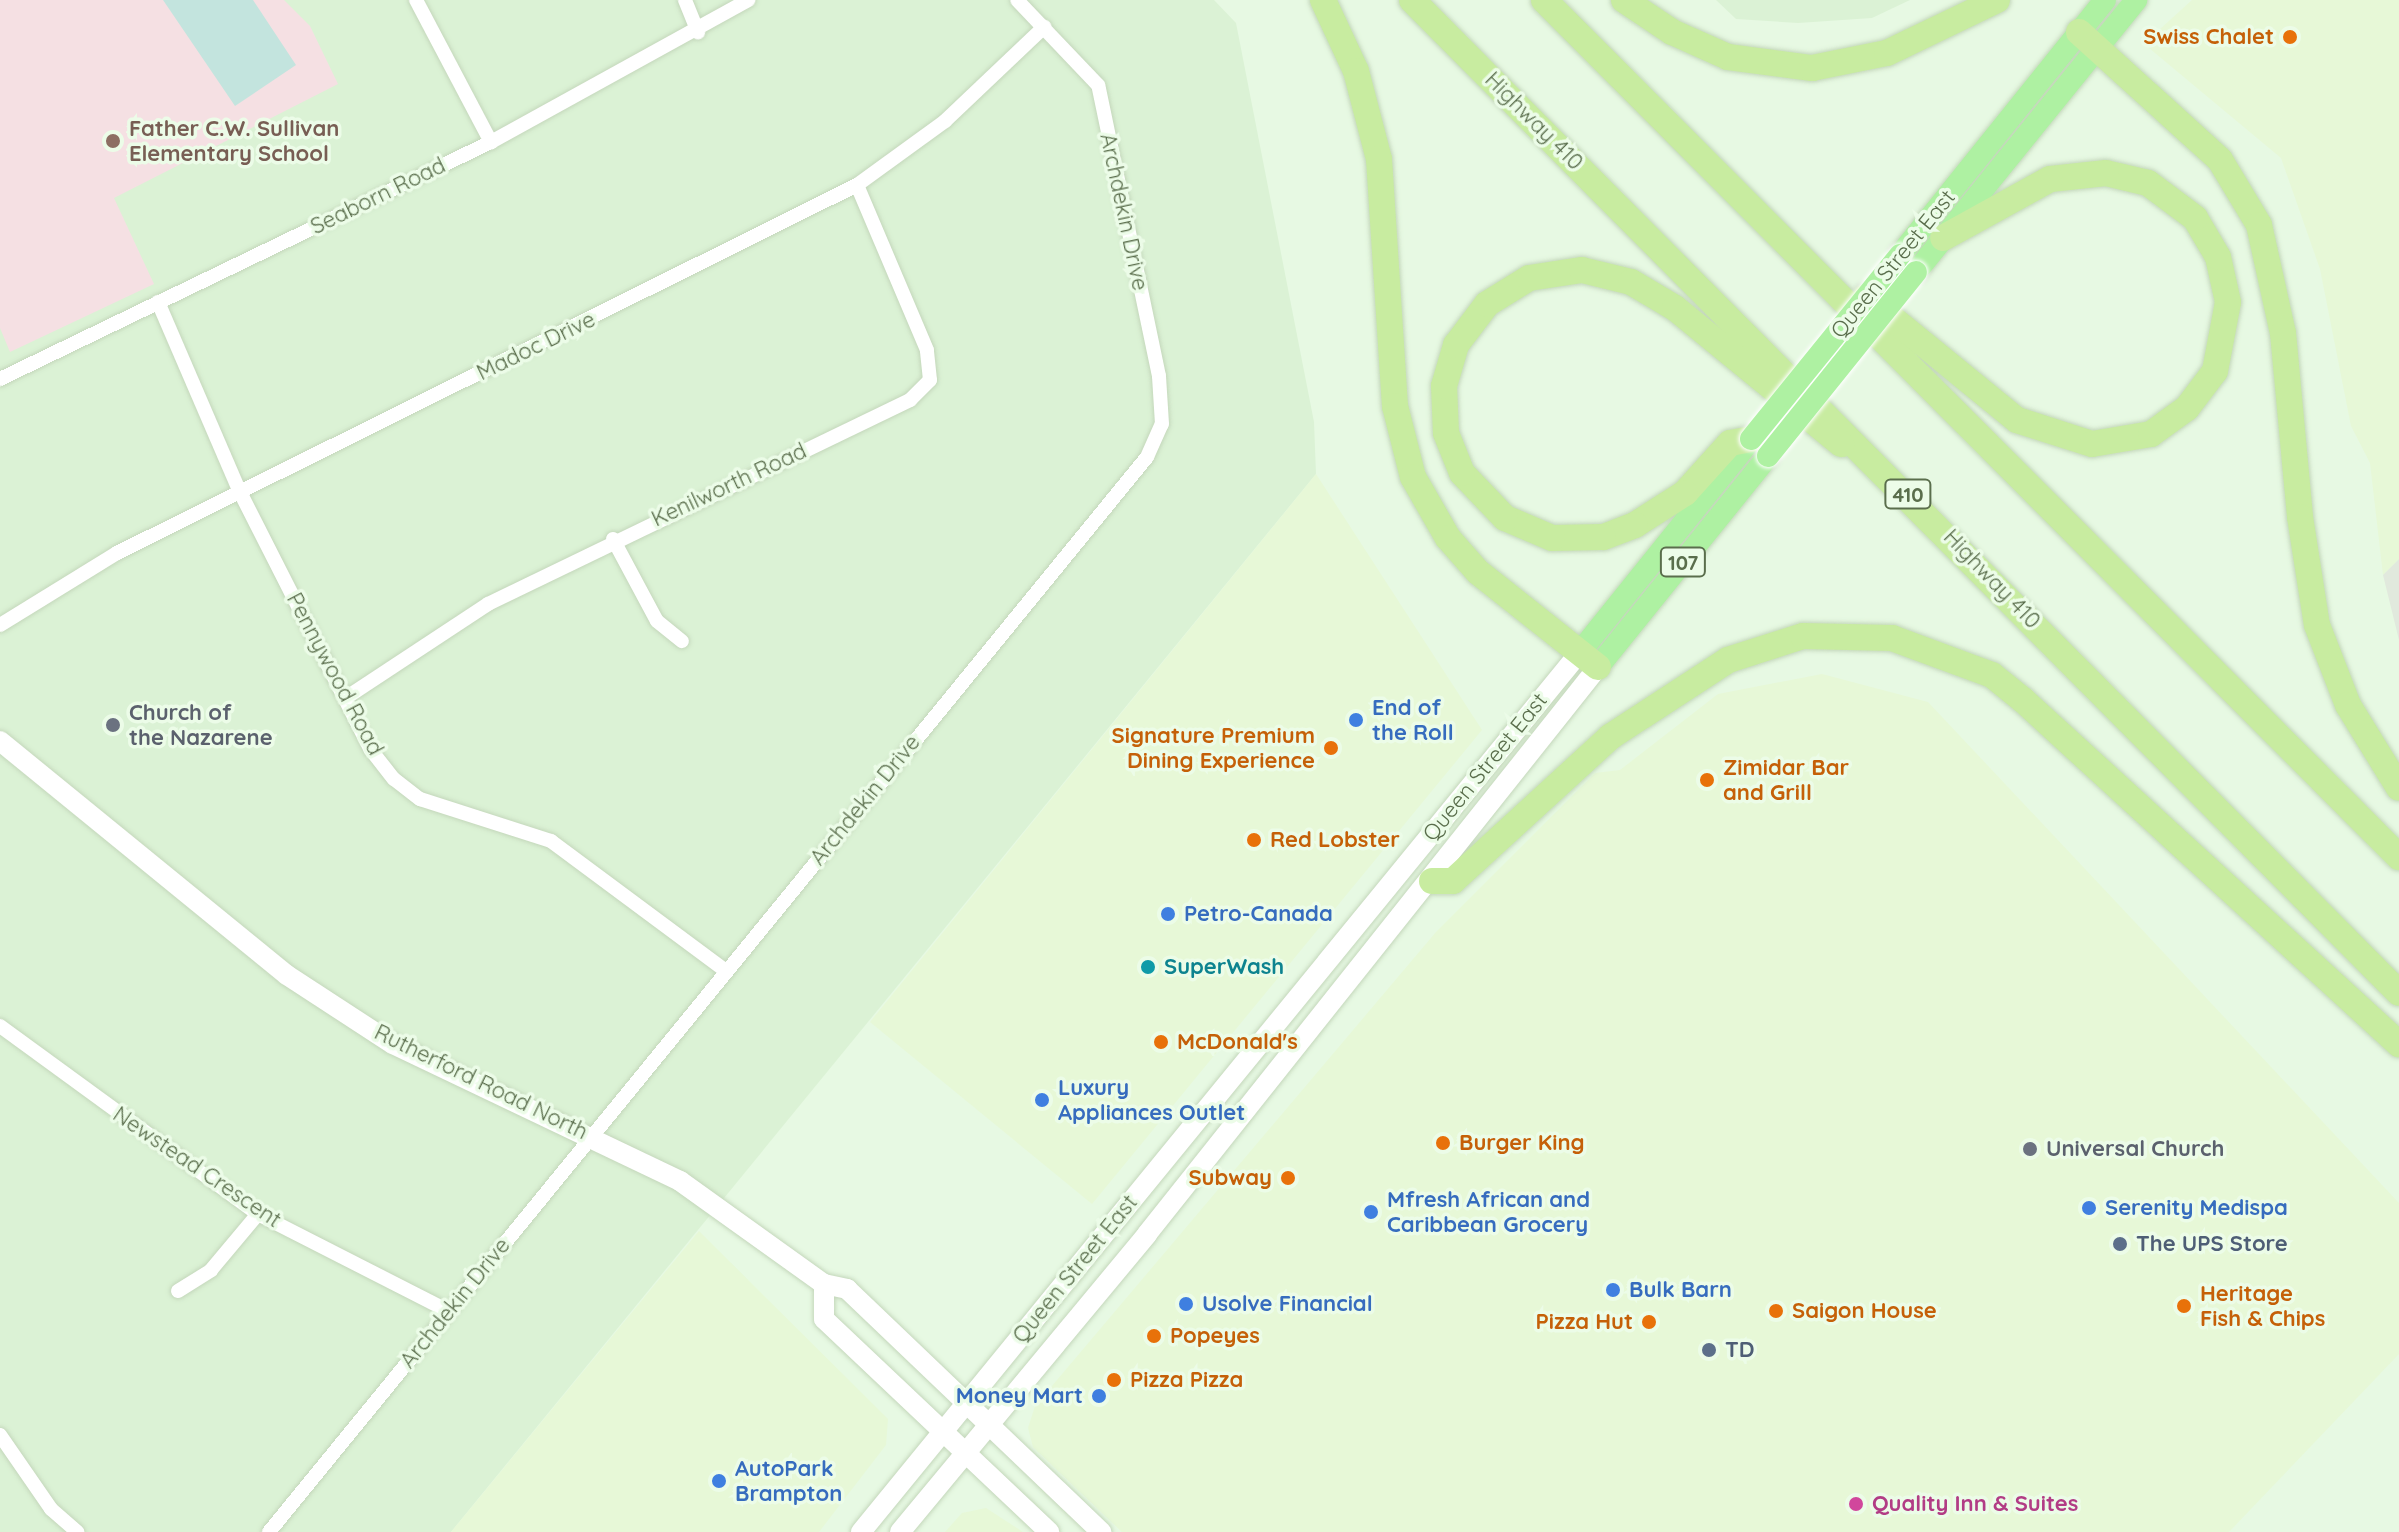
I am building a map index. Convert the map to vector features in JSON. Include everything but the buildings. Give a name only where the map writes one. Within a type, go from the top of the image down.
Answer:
[{"type":"highway","points":[[1323,0],[1356,71],[1379,159],[1395,406],[1413,477],[1442,529],[1478,572],[1589,660]]},
{"type":"highway","name":"Highway 410","points":[[1412,0],[1881,466],[2399,993]]},
{"type":"highway","points":[[1544,0],[2399,857]]},
{"type":"highway","points":[[1624,0],[1672,32],[1728,57],[1812,68],[1887,53],[1997,0]]},
{"type":"highway","points":[[2088,40],[2220,160],[2259,225],[2282,322],[2317,625],[2348,705],[2399,788]]},
{"type":"highway","points":[[1790,245],[1824,262],[1981,396],[2053,435],[2092,444],[2151,434],[2187,408],[2215,371],[2228,302],[2218,257],[2195,218],[2148,183],[2106,173],[2050,179],[1943,238]]},
{"type":"highway","points":[[1760,448],[1730,443],[1685,493],[1635,525],[1603,537],[1552,538],[1505,518],[1462,473],[1446,433],[1444,386],[1471,322],[1508,289],[1556,271],[1607,274],[1675,308],[1826,435],[1881,466]]},
{"type":"highway","points":[[1432,881],[1453,881],[1610,737],[1728,660],[1803,636],[1892,638],[1964,662],[2023,700],[2399,1044]]},
{"type":"main road","name":"Queen Street East","points":[[861,1532],[942,1431],[1589,660],[1760,448],[1916,272],[2088,40],[2105,0]]},
{"type":"main road","name":"Queen Street East","points":[[1760,448],[1900,255],[2088,40],[2136,0]]},
{"type":"main road","name":"Queen Street East","points":[[900,1532],[1432,881],[1589,660]]},
{"type":"main road","name":"Rutherford Road North","points":[[0,741],[287,975],[393,1044],[592,1134],[680,1181],[824,1284],[847,1289],[1101,1532]]},
{"type":"main road","points":[[824,1284],[824,1319],[1049,1532]]},
{"type":"street","points":[[416,0],[491,142]]},
{"type":"street","points":[[685,0],[698,33]]},
{"type":"street","name":"Seaborn Road","points":[[0,379],[491,142],[698,33],[748,0]]},
{"type":"street","name":"Archdekin Drive","points":[[269,1532],[1147,457],[1162,424],[1159,376],[1098,85],[1017,0]]},
{"type":"street","name":"Madoc Drive","points":[[0,625],[68,578],[857,185],[945,121],[1044,27]]},
{"type":"street","name":"Kenilworth Road","points":[[347,697],[488,604],[613,539],[910,400],[930,380],[927,350],[857,185]]},
{"type":"street","name":"Pennywood Road","points":[[158,302],[240,492],[347,697],[371,750],[420,799],[551,841],[613,881],[725,970]]},
{"type":"street","points":[[613,539],[657,621],[682,641]]},
{"type":"street","name":"Newstead Crescent","points":[[0,1026],[258,1214],[448,1311]]},
{"type":"street","points":[[178,1291],[211,1270],[258,1214]]},
{"type":"street","points":[[0,1435],[51,1509],[77,1532]]},
{"type":"shaded area","points":[[0,0],[1214,0],[1236,23],[1314,422],[1316,474],[451,1532],[0,1532]]},
{"type":"shaded area","name":"Father C.W. Sullivan Elementary School","points":[[0,0],[284,0],[310,26],[338,84],[114,198],[154,284],[10,352],[0,328]]},
{"type":"shaded area","points":[[163,0],[253,0],[296,65],[235,106]]},
{"type":"shaded area","points":[[1716,0],[1910,0],[1872,18],[1798,23],[1736,19]]},
{"type":"shaded area","points":[[2192,0],[2399,0],[2399,559],[2383,575],[2370,463],[2351,426],[2320,269],[2281,158],[2149,48],[2148,40]]},
{"type":"shaded area","points":[[1316,474],[1482,730],[1092,1204],[870,1022]]},
{"type":"shaded area","points":[[2399,559],[2399,640],[2383,575]]},
{"type":"shaded area","points":[[1822,674],[1928,702],[2399,1203],[2399,1354],[2229,1532],[1122,1532],[1033,1447],[1028,1428],[1035,1406],[1436,932],[1595,773],[1620,770],[1718,694]]},
{"type":"shaded area","points":[[699,1231],[888,1419],[886,1445],[819,1532],[451,1532]]},
{"type":"shaded area","points":[[986,1508],[1023,1532],[945,1532],[962,1513]]},
{"type":"place","name":"Swiss Chalet","points":[[2290,37]]},
{"type":"place","name":"Father C.W. Sullivan Elementary School","points":[[113,141]]},
{"type":"place","name":"End of the Roll","points":[[1356,720]]},
{"type":"place","name":"Church of the Nazarene","points":[[113,725]]},
{"type":"place","name":"Signature Premium Dining Experience","points":[[1331,748]]},
{"type":"place","name":"Zimidar Bar and Grill","points":[[1707,780]]},
{"type":"place","name":"Red Lobster","points":[[1254,840]]},
{"type":"place","name":"Petro-Canada","points":[[1168,914]]},
{"type":"place","name":"SuperWash","points":[[1148,967]]},
{"type":"place","name":"McDonald's","points":[[1161,1042]]},
{"type":"place","name":"Luxury Appliances Outlet","points":[[1042,1100]]},
{"type":"place","name":"Burger King","points":[[1443,1143]]},
{"type":"place","name":"Universal Church","points":[[2030,1149]]},
{"type":"place","name":"Subway","points":[[1288,1178]]},
{"type":"place","name":"Serenity Medispa","points":[[2089,1208]]},
{"type":"place","name":"Mfresh African and Caribbean Grocery","points":[[1371,1212]]},
{"type":"place","name":"The UPS Store","points":[[2120,1244]]},
{"type":"place","name":"Bulk Barn","points":[[1613,1290]]},
{"type":"place","name":"Usolve Financial","points":[[1186,1304]]},
{"type":"place","name":"Heritage Fish & Chips","points":[[2184,1306]]},
{"type":"place","name":"Saigon House","points":[[1776,1311]]},
{"type":"place","name":"Pizza Hut","points":[[1649,1322]]},
{"type":"place","name":"Popeyes","points":[[1154,1336]]},
{"type":"place","name":"TD","points":[[1709,1350]]},
{"type":"place","name":"Pizza Pizza","points":[[1114,1380]]},
{"type":"place","name":"Money Mart","points":[[1099,1396]]},
{"type":"place","name":"AutoPark Brampton","points":[[719,1481]]},
{"type":"place","name":"Quality Inn & Suites","points":[[1856,1504]]}]
